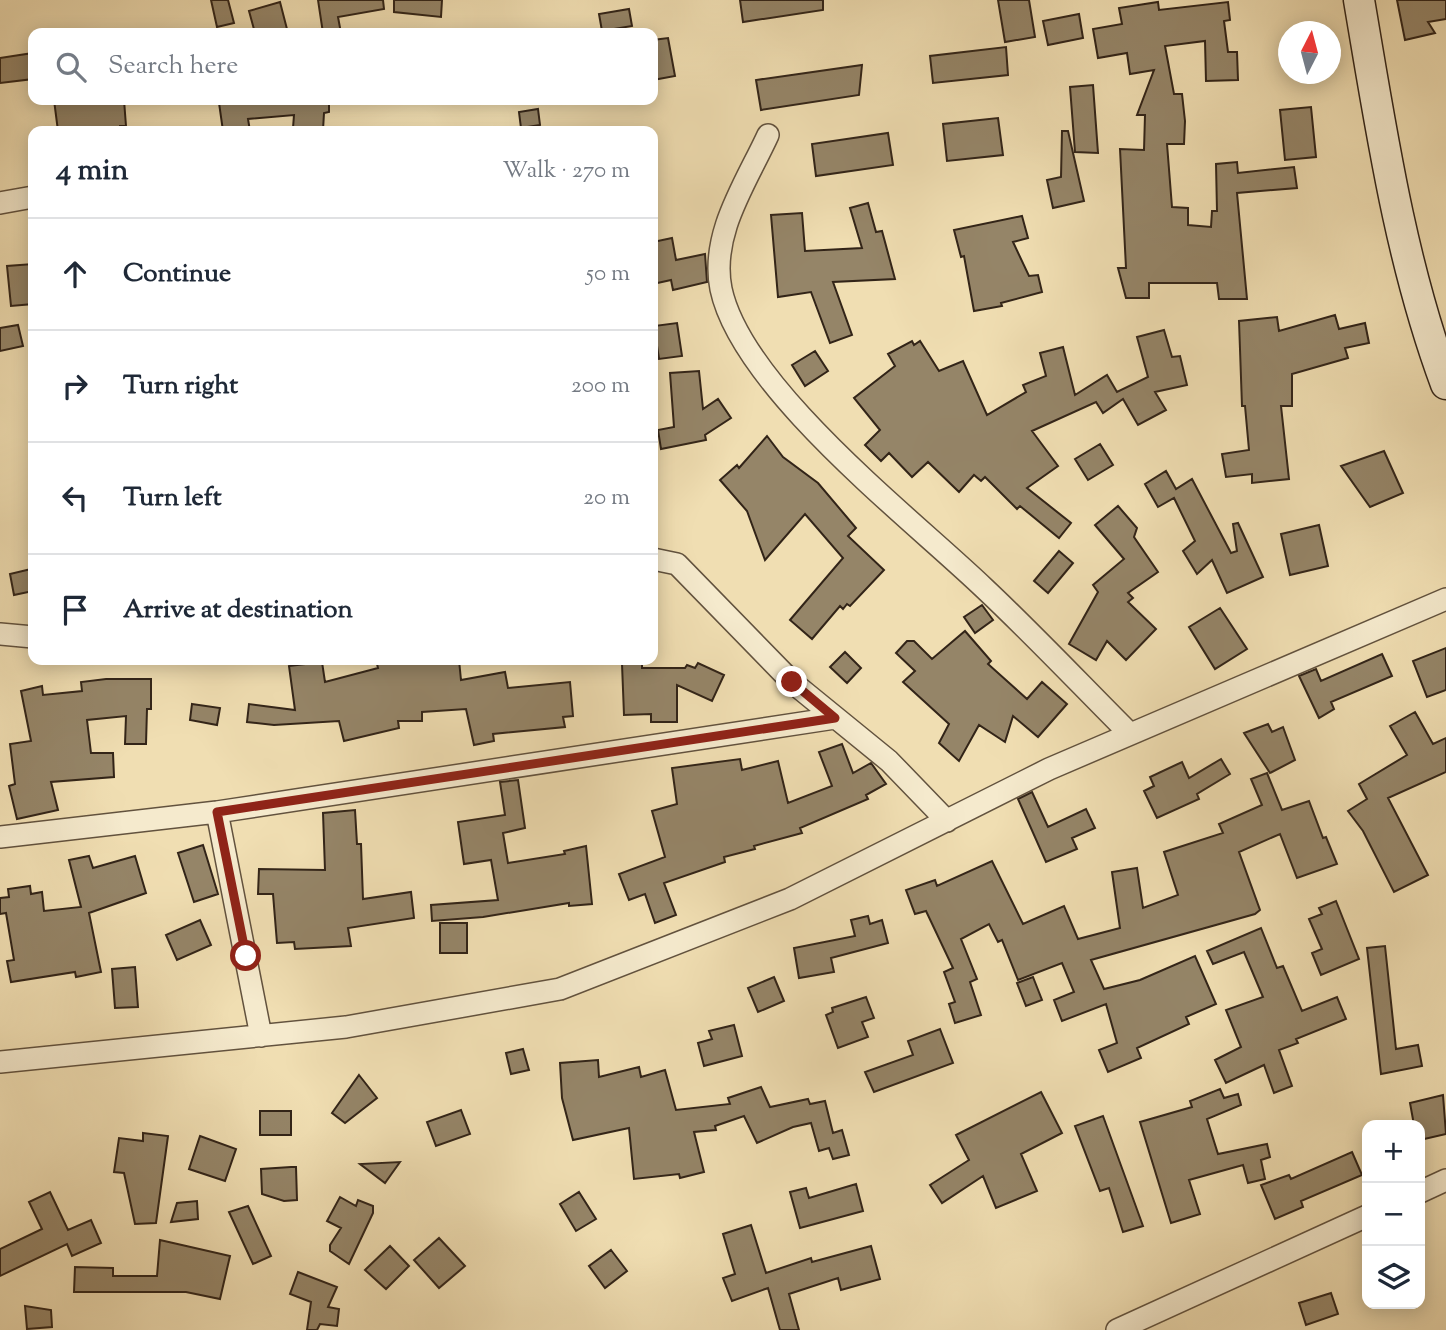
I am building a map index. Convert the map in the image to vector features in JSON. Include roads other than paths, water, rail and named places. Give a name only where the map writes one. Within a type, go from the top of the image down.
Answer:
[{"type":"main road","points":[[1359,0],[1399,221],[1427,332],[1446,384]]},
{"type":"street","points":[[768,135],[726,223],[719,258],[721,289],[733,320],[748,347],[804,417],[861,476],[984,588],[1130,734]]},
{"type":"street","points":[[0,203],[28,198]]},
{"type":"street","points":[[658,560],[677,564],[792,682],[889,761],[947,821]]},
{"type":"street","points":[[0,1062],[346,1027],[560,989],[790,898],[1049,769],[1446,599]]},
{"type":"street","points":[[0,634],[28,637]]},
{"type":"street","points":[[0,836],[217,812],[835,718]]},
{"type":"street","points":[[217,812],[261,1035]]},
{"type":"street","points":[[1425,1190],[1446,1180]]},
{"type":"street","points":[[1117,1330],[1362,1218]]}]
